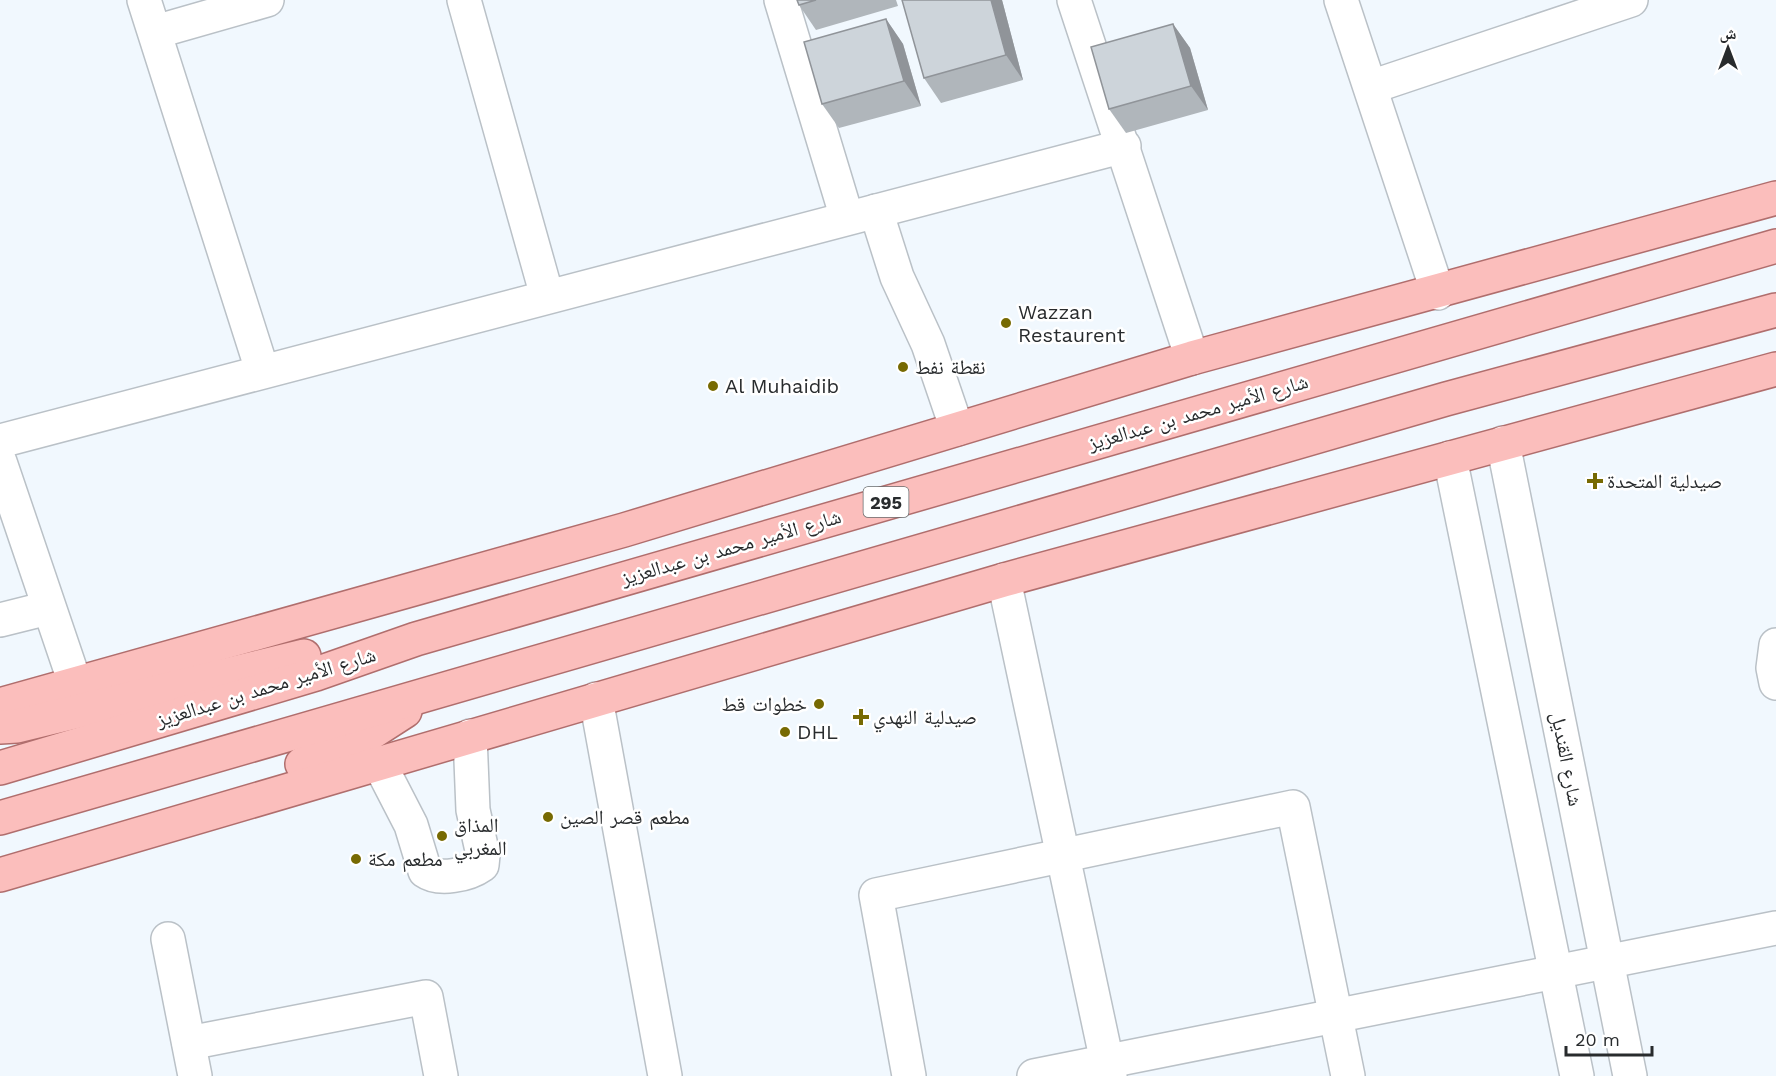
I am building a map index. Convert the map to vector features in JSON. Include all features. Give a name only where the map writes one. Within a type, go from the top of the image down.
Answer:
[{"type":"main road","points":[[0,705],[624,530],[1192,358],[1438,293],[1776,198]]},
{"type":"main road","name":"شارع الأمير محمد بن عبدالعزيز","points":[[0,768],[316,674],[416,639],[1776,246]]},
{"type":"main road","points":[[0,818],[1446,399],[1776,310]]},
{"type":"main road","points":[[0,875],[1004,580],[1776,369]]},
{"type":"main road","points":[[0,727],[17,726],[331,650],[416,639]]},
{"type":"main road","points":[[81,851],[147,815],[343,751],[437,690]]},
{"type":"street","points":[[144,0],[262,370]]},
{"type":"street","points":[[154,32],[267,0]]},
{"type":"street","points":[[464,0],[547,296]]},
{"type":"street","points":[[781,0],[861,215],[897,277],[928,344],[957,429]]},
{"type":"street","points":[[1074,0],[1192,358]]},
{"type":"street","points":[[1341,0],[1438,293]]},
{"type":"street","points":[[1371,87],[1631,0]]},
{"type":"street","points":[[0,441],[262,370],[1124,146]]},
{"type":"street","name":"شارع القنديل","points":[[1503,443],[1630,1076]]},
{"type":"street","points":[[1450,458],[1577,1076]]},
{"type":"street","points":[[0,462],[75,683]]},
{"type":"street","points":[[1004,580],[1065,854],[1109,1069]]},
{"type":"street","points":[[0,620],[48,608]]},
{"type":"street","points":[[1776,645],[1773,668],[1776,683]]},
{"type":"street","points":[[596,699],[665,1076]]},
{"type":"street","points":[[379,763],[411,825],[425,871],[440,877],[475,870],[482,865],[483,855],[473,810],[470,736]]},
{"type":"street","points":[[909,1076],[876,895],[1293,807],[1348,1076]]},
{"type":"street","points":[[1035,1076],[1109,1069],[1336,1016],[1776,928]]},
{"type":"street","points":[[168,939],[195,1076]]},
{"type":"street","points":[[189,1043],[426,997],[441,1076]]},
{"type":"building","points":[[797,0],[816,0],[799,5]]},
{"type":"building","points":[[902,0],[991,0],[1006,55],[924,78]]},
{"type":"building","points":[[886,19],[904,81],[822,104],[804,42]]},
{"type":"building","points":[[1173,24],[1191,86],[1109,109],[1091,47]]},
{"type":"place","name":"Wazzan Restaurent","points":[[1006,323]]},
{"type":"place","name":"نقطة نفط","points":[[903,367]]},
{"type":"place","name":"Al Muhaidib","points":[[713,386]]},
{"type":"place","name":"صيدلية المتحدة","points":[[1595,481]]},
{"type":"place","name":"خطوات قط","points":[[819,704]]},
{"type":"place","name":"صيدلية النهدي","points":[[861,717]]},
{"type":"place","name":"DHL","points":[[785,732]]},
{"type":"place","name":"مطعم قصر الصين","points":[[548,817]]},
{"type":"place","name":"المذاق المغربي","points":[[442,836]]},
{"type":"place","name":"مطعم مكة","points":[[356,859]]}]
